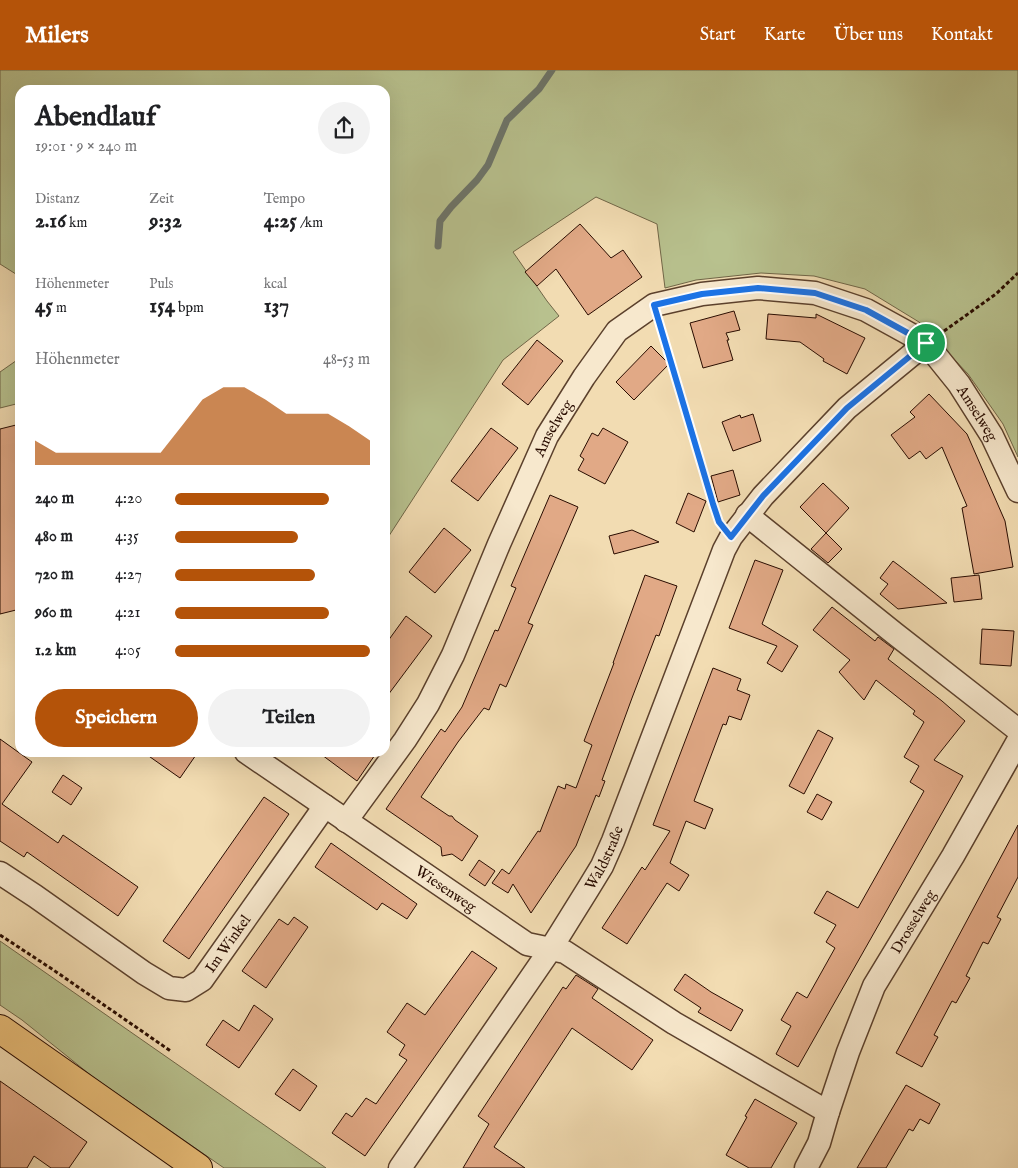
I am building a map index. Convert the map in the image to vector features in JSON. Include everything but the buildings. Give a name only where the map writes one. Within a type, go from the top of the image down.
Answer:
[{"type":"main road","points":[[0,1029],[198,1168]]},
{"type":"street","name":"Amselweg","points":[[346,821],[405,740],[428,704],[453,655],[499,544],[547,436],[584,377],[617,331],[654,305],[702,294],[758,288],[815,293],[866,310],[926,343],[959,384],[992,436],[1018,492]]},
{"type":"street","points":[[926,343],[847,408],[747,515],[1018,730]]},
{"type":"street","name":"Waldstraße","points":[[400,1168],[550,950],[602,866],[724,550],[747,515]]},
{"type":"street","name":"Drosselweg","points":[[806,1168],[820,1143],[848,1052],[874,986],[953,856],[1018,741]]},
{"type":"street","points":[[253,757],[346,821]]},
{"type":"street","name":"Im Winkel","points":[[0,873],[144,973],[169,988],[186,990],[202,980],[325,806]]},
{"type":"street","name":"Wiesenweg","points":[[346,821],[528,944],[550,950]]},
{"type":"street","points":[[550,950],[565,952],[674,1023],[828,1112]]},
{"type":"path","points":[[926,343],[996,294],[1018,273]]},
{"type":"path","points":[[654,305],[713,504],[719,522],[731,537]]},
{"type":"path","points":[[0,935],[172,1052]]},
{"type":"green space","points":[[0,70],[1018,70],[1018,457],[1003,424],[968,374],[919,322],[865,289],[814,276],[761,273],[696,280],[665,288],[657,224],[596,197],[513,252],[559,316],[503,360],[390,534],[390,85],[15,85],[15,273],[0,264]]},
{"type":"green space","points":[[15,362],[15,404],[0,408],[0,372]]},
{"type":"green space","points":[[0,941],[326,1168],[224,1168],[93,1077],[22,1020],[0,1005]]},
{"type":"waterway","points":[[438,246],[440,221],[488,165],[507,120],[539,89],[552,70]]},
{"type":"route","points":[[758,288],[815,293],[866,310],[926,343],[847,408],[763,496],[731,537],[719,522],[713,504],[654,305],[702,294],[758,288]]}]
